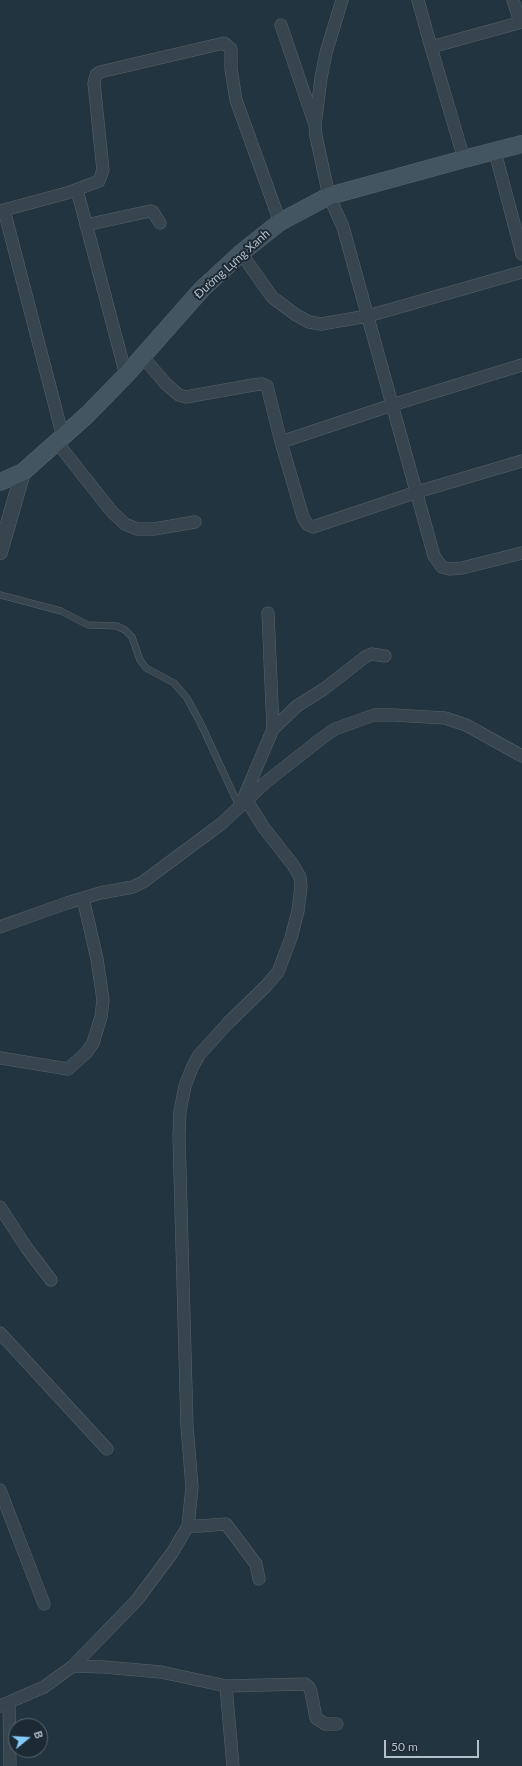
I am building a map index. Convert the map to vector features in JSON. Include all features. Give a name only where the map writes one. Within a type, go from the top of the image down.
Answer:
[{"type":"main road","name":"Đường Lựng Xanh","points":[[0,482],[23,472],[87,415],[126,375],[202,289],[240,253],[280,222],[329,196],[522,144]]},
{"type":"street","points":[[315,125],[326,53],[342,0]]},
{"type":"street","points":[[418,0],[464,159]]},
{"type":"street","points":[[431,47],[521,22],[513,0]]},
{"type":"street","points":[[281,25],[315,125],[320,162],[329,196],[342,227],[368,316],[434,556],[442,567],[450,569],[462,568],[522,553]]},
{"type":"street","points":[[195,522],[154,529],[137,529],[125,524],[112,512],[60,439],[2,210],[77,190],[99,181],[103,170],[94,83],[96,75],[104,70],[224,43],[231,49],[231,69],[236,100],[280,222]]},
{"type":"street","points":[[495,152],[522,254]]},
{"type":"street","points":[[77,190],[126,375]]},
{"type":"street","points":[[86,224],[150,210],[160,223]]},
{"type":"street","points":[[240,253],[272,297],[296,316],[309,322],[321,324],[368,316],[522,272]]},
{"type":"street","points":[[142,356],[166,384],[180,395],[186,397],[253,385],[262,384],[267,386],[281,442],[303,517],[307,524],[313,527],[417,492],[522,461]]},
{"type":"street","points":[[281,442],[392,405],[522,365]]},
{"type":"street","points":[[0,552],[23,472]]},
{"type":"street","points":[[243,804],[273,729],[268,613]]},
{"type":"street","points":[[273,729],[297,706],[324,689],[365,657],[371,654],[385,656]]},
{"type":"street","points":[[0,927],[83,898],[133,887],[144,882],[221,824],[266,782],[322,738],[345,725],[374,715],[445,718],[466,725],[522,756]]},
{"type":"street","points":[[10,1766],[4,1704],[44,1687],[74,1666],[141,1594],[172,1553],[188,1526],[192,1487],[187,1426],[179,1136],[180,1110],[185,1086],[199,1055],[278,972],[291,938],[298,911],[301,887],[300,877],[293,865],[243,804]]},
{"type":"street","points":[[0,1058],[68,1069],[86,1053],[93,1043],[101,1017],[103,1000],[97,959],[83,898]]},
{"type":"street","points":[[0,1207],[26,1247],[51,1280]]},
{"type":"street","points":[[0,1333],[107,1449]]},
{"type":"street","points":[[0,1490],[44,1604]]},
{"type":"street","points":[[188,1526],[226,1524],[256,1564],[259,1579]]},
{"type":"street","points":[[74,1666],[104,1666],[161,1672],[226,1686],[305,1684],[309,1687],[311,1692],[316,1718],[325,1724],[337,1724]]},
{"type":"street","points":[[226,1686],[233,1766]]},
{"type":"lane","points":[[0,595],[61,611],[88,625],[117,626],[126,630],[132,637],[140,660],[146,668],[174,683],[187,698],[243,804]]}]
